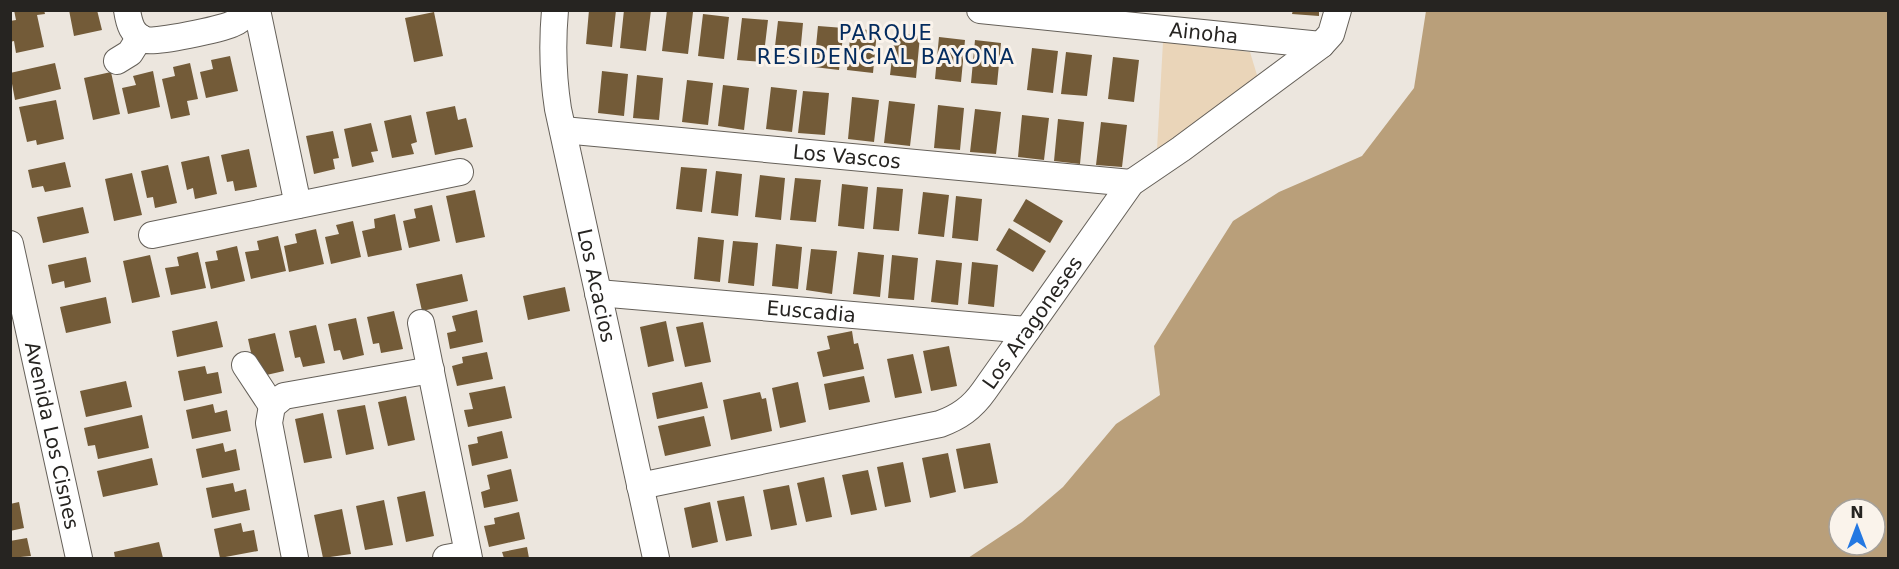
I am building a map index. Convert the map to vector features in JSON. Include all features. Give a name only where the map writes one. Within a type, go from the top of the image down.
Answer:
[{"type":"street","points":[[128,10],[130,26],[140,37],[152,41],[226,27],[244,18],[251,10]]},
{"type":"street","points":[[256,10],[298,205]]},
{"type":"street","name":"Los Acacios","points":[[555,10],[554,83],[656,558]]},
{"type":"street","name":"Ainoha","points":[[980,10],[1321,45]]},
{"type":"street","name":"Los Aragoneses","points":[[640,486],[952,420],[975,404],[1131,183],[1181,149],[1321,45],[1331,34],[1338,10]]},
{"type":"street","points":[[117,61],[130,53],[140,37]]},
{"type":"street","name":"Los Vascos","points":[[563,130],[1131,183]]},
{"type":"street","points":[[152,235],[460,172]]},
{"type":"street","name":"Avenida Los Cisnes","points":[[10,244],[79,558]]},
{"type":"street","name":"Euscadia","points":[[598,293],[1027,330]]},
{"type":"street","points":[[422,323],[461,557]]},
{"type":"street","points":[[245,365],[272,406]]},
{"type":"street","points":[[295,558],[269,423],[272,406],[284,396],[431,370]]},
{"type":"shaded area","points":[[1426,11],[1888,11],[1888,558],[968,558],[1022,522],[1063,487],[1116,424],[1160,395],[1154,346],[1233,221],[1279,192],[1362,156],[1414,88]]},
{"type":"shaded area","points":[[1163,42],[1250,52],[1260,85],[1209,122],[1157,149]]},
{"type":"building","points":[[14,10],[44,10],[45,14],[37,15],[44,47],[16,53],[14,41],[10,42],[10,21],[16,20]]},
{"type":"building","points":[[69,10],[97,10],[102,30],[74,36]]},
{"type":"building","points":[[589,10],[616,10],[612,47],[586,44]]},
{"type":"building","points":[[624,10],[651,10],[646,51],[620,48]]},
{"type":"building","points":[[667,10],[693,12],[688,54],[662,51]]},
{"type":"building","points":[[1293,10],[1319,10],[1319,16],[1292,14]]},
{"type":"building","points":[[434,12],[443,56],[414,62],[405,18]]},
{"type":"building","points":[[703,14],[729,17],[724,59],[698,56]]},
{"type":"building","points":[[742,18],[768,20],[763,62],[737,60]]},
{"type":"building","points":[[778,21],[803,23],[799,66],[773,63]]},
{"type":"building","points":[[818,26],[844,28],[839,70],[814,67]]},
{"type":"building","points":[[851,28],[877,31],[873,73],[847,70]]},
{"type":"building","points":[[895,33],[920,36],[916,78],[890,75]]},
{"type":"building","points":[[939,37],[965,40],[961,82],[935,79]]},
{"type":"building","points":[[975,40],[1001,43],[997,85],[971,83]]},
{"type":"building","points":[[1032,48],[1058,51],[1053,93],[1027,90]]},
{"type":"building","points":[[1066,52],[1092,55],[1087,96],[1061,94]]},
{"type":"building","points":[[230,56],[238,91],[206,98],[200,72],[213,69],[211,60]]},
{"type":"building","points":[[1113,57],[1139,60],[1134,102],[1108,99]]},
{"type":"building","points":[[55,63],[61,89],[15,100],[10,73]]},
{"type":"building","points":[[190,63],[198,99],[187,101],[190,115],[171,119],[162,79],[175,76],[173,67]]},
{"type":"building","points":[[153,71],[160,107],[128,114],[122,88],[136,85],[133,76]]},
{"type":"building","points":[[602,71],[628,74],[624,116],[598,113]]},
{"type":"building","points":[[111,72],[120,114],[93,120],[84,78]]},
{"type":"building","points":[[637,75],[663,78],[659,120],[633,118]]},
{"type":"building","points":[[687,80],[713,83],[708,125],[682,122]]},
{"type":"building","points":[[723,85],[749,88],[744,130],[718,126]]},
{"type":"building","points":[[771,87],[797,90],[792,132],[766,129]]},
{"type":"building","points":[[803,91],[829,93],[825,135],[798,133]]},
{"type":"building","points":[[852,97],[879,100],[874,142],[848,139]]},
{"type":"building","points":[[56,100],[64,139],[37,145],[36,140],[27,142],[19,107]]},
{"type":"building","points":[[889,101],[915,104],[910,146],[884,143]]},
{"type":"building","points":[[938,105],[964,108],[960,150],[934,148]]},
{"type":"building","points":[[455,106],[458,120],[466,118],[473,147],[435,155],[426,112]]},
{"type":"building","points":[[975,109],[1001,112],[996,154],[970,152]]},
{"type":"building","points":[[411,115],[417,142],[411,144],[414,154],[392,158],[384,121]]},
{"type":"building","points":[[1022,115],[1049,118],[1044,160],[1018,157]]},
{"type":"building","points":[[1058,119],[1084,122],[1080,164],[1054,161]]},
{"type":"building","points":[[1101,122],[1127,125],[1122,167],[1096,165]]},
{"type":"building","points":[[371,123],[378,151],[371,152],[374,162],[352,167],[344,129]]},
{"type":"building","points":[[333,131],[339,158],[333,159],[335,169],[314,174],[306,136]]},
{"type":"building","points":[[249,149],[257,187],[235,191],[233,181],[227,182],[221,155]]},
{"type":"building","points":[[209,156],[217,194],[195,199],[193,188],[187,190],[181,162]]},
{"type":"building","points":[[65,162],[71,187],[45,192],[43,186],[32,188],[28,170]]},
{"type":"building","points":[[168,165],[177,203],[155,208],[153,197],[147,198],[141,171]]},
{"type":"building","points":[[681,167],[707,169],[702,212],[676,209]]},
{"type":"building","points":[[716,171],[742,174],[738,216],[711,213]]},
{"type":"building","points":[[132,173],[142,215],[114,221],[105,179]]},
{"type":"building","points":[[760,175],[785,178],[781,220],[755,217]]},
{"type":"building","points":[[795,178],[821,180],[816,222],[790,220]]},
{"type":"building","points":[[842,184],[868,187],[864,229],[838,226]]},
{"type":"building","points":[[877,187],[903,189],[899,231],[873,229]]},
{"type":"building","points":[[475,190],[485,237],[456,243],[446,196]]},
{"type":"building","points":[[923,192],[949,195],[944,237],[918,234]]},
{"type":"building","points":[[956,196],[982,199],[978,241],[952,238]]},
{"type":"building","points":[[1026,199],[1063,221],[1050,243],[1013,221]]},
{"type":"building","points":[[432,205],[440,241],[409,248],[403,221],[416,218],[414,209]]},
{"type":"building","points":[[83,207],[89,233],[43,243],[37,217]]},
{"type":"building","points":[[395,214],[402,250],[368,257],[362,231],[375,228],[374,219]]},
{"type":"building","points":[[353,221],[361,257],[331,264],[325,237],[339,234],[336,225]]},
{"type":"building","points":[[1009,228],[1046,251],[1033,272],[996,250]]},
{"type":"building","points":[[316,229],[324,264],[289,272],[284,246],[297,243],[295,234]]},
{"type":"building","points":[[278,236],[286,271],[251,279],[245,252],[259,250],[257,241]]},
{"type":"building","points":[[698,237],[724,240],[720,282],[694,279]]},
{"type":"building","points":[[733,241],[758,243],[754,286],[728,283]]},
{"type":"building","points":[[776,244],[802,247],[798,289],[772,286]]},
{"type":"building","points":[[237,246],[245,281],[211,289],[205,262],[218,260],[216,251]]},
{"type":"building","points":[[811,249],[837,251],[832,294],[806,290]]},
{"type":"building","points":[[198,252],[206,288],[171,295],[165,268],[179,266],[177,257]]},
{"type":"building","points":[[858,252],[884,255],[880,297],[853,294]]},
{"type":"building","points":[[150,255],[160,297],[132,303],[123,261]]},
{"type":"building","points":[[892,255],[918,258],[914,300],[888,298]]},
{"type":"building","points":[[86,257],[91,282],[65,288],[64,281],[52,284],[48,265]]},
{"type":"building","points":[[936,260],[962,263],[958,305],[931,302]]},
{"type":"building","points":[[972,262],[998,265],[994,307],[968,304]]},
{"type":"building","points":[[462,274],[468,301],[422,311],[416,284]]},
{"type":"building","points":[[565,287],[570,311],[528,320],[523,296]]},
{"type":"building","points":[[106,297],[111,323],[66,333],[60,307]]},
{"type":"building","points":[[477,310],[483,342],[450,349],[447,333],[456,331],[452,316]]},
{"type":"building","points":[[394,311],[403,349],[381,353],[379,343],[373,344],[367,317]]},
{"type":"building","points":[[356,318],[364,355],[343,360],[340,350],[334,351],[328,324]]},
{"type":"building","points":[[217,321],[223,347],[177,357],[172,331]]},
{"type":"building","points":[[666,321],[674,361],[648,367],[640,327]]},
{"type":"building","points":[[703,322],[711,362],[685,367],[676,327]]},
{"type":"building","points":[[316,325],[325,363],[303,367],[300,357],[295,358],[289,331]]},
{"type":"building","points":[[852,331],[854,344],[858,343],[864,369],[823,377],[817,352],[830,349],[827,336]]},
{"type":"building","points":[[275,333],[284,371],[262,376],[254,366],[248,339]]},
{"type":"building","points":[[949,346],[957,386],[931,391],[923,351]]},
{"type":"building","points":[[487,352],[493,379],[457,386],[452,366],[463,363],[462,357]]},
{"type":"building","points":[[913,354],[922,393],[895,398],[887,359]]},
{"type":"building","points":[[205,366],[207,374],[218,372],[222,393],[184,401],[178,371]]},
{"type":"building","points":[[864,376],[870,402],[829,410],[824,384]]},
{"type":"building","points":[[126,381],[132,407],[86,417],[80,391]]},
{"type":"building","points":[[702,382],[708,408],[657,419],[652,393]]},
{"type":"building","points":[[798,382],[806,422],[780,428],[772,388]]},
{"type":"building","points":[[505,386],[512,418],[468,427],[464,410],[473,409],[469,393]]},
{"type":"building","points":[[760,392],[762,399],[766,398],[772,431],[731,440],[723,400]]},
{"type":"building","points":[[406,396],[415,440],[388,446],[378,402]]},
{"type":"building","points":[[213,404],[215,413],[227,410],[231,431],[192,439],[186,410]]},
{"type":"building","points":[[365,405],[374,449],[346,455],[337,410]]},
{"type":"building","points":[[323,413],[332,458],[304,463],[295,419]]},
{"type":"building","points":[[142,415],[149,448],[98,459],[95,445],[88,446],[84,428]]},
{"type":"building","points":[[704,416],[711,446],[665,456],[658,426]]},
{"type":"building","points":[[502,431],[508,458],[472,466],[468,445],[478,443],[477,437]]},
{"type":"building","points":[[223,443],[225,452],[236,449],[240,470],[202,478],[196,449]]},
{"type":"building","points":[[990,443],[998,483],[964,489],[956,449]]},
{"type":"building","points":[[948,453],[956,492],[930,498],[922,458]]},
{"type":"building","points":[[152,458],[158,485],[103,497],[97,471]]},
{"type":"building","points":[[903,462],[911,502],[885,507],[877,467]]},
{"type":"building","points":[[511,469],[518,501],[484,508],[481,492],[490,489],[487,475]]},
{"type":"building","points":[[868,470],[877,510],[851,515],[842,475]]},
{"type":"building","points":[[824,477],[832,517],[806,522],[797,483]]},
{"type":"building","points":[[233,483],[235,492],[246,489],[250,510],[212,518],[206,488]]},
{"type":"building","points":[[789,485],[797,525],[771,530],[763,490]]},
{"type":"building","points":[[425,491],[434,536],[406,542],[397,497]]},
{"type":"building","points":[[744,496],[752,536],[726,541],[717,501]]},
{"type":"building","points":[[384,500],[393,545],[365,550],[356,506]]},
{"type":"building","points":[[19,502],[24,528],[10,531],[10,504]]},
{"type":"building","points":[[710,502],[718,542],[692,548],[684,508]]},
{"type":"building","points":[[342,509],[351,554],[323,558],[314,515]]},
{"type":"building","points":[[519,512],[525,539],[489,547],[484,526],[495,524],[494,518]]},
{"type":"building","points":[[241,523],[243,532],[254,530],[258,551],[220,558],[214,529]]},
{"type":"building","points":[[27,538],[31,556],[10,558],[10,541]]},
{"type":"building","points":[[159,542],[163,558],[115,558],[114,552]]},
{"type":"building","points":[[527,547],[529,558],[504,558],[502,552]]},
{"type":"district","name":"PARQUE RESIDENCIAL BAYONA","points":[[886,45]]}]
